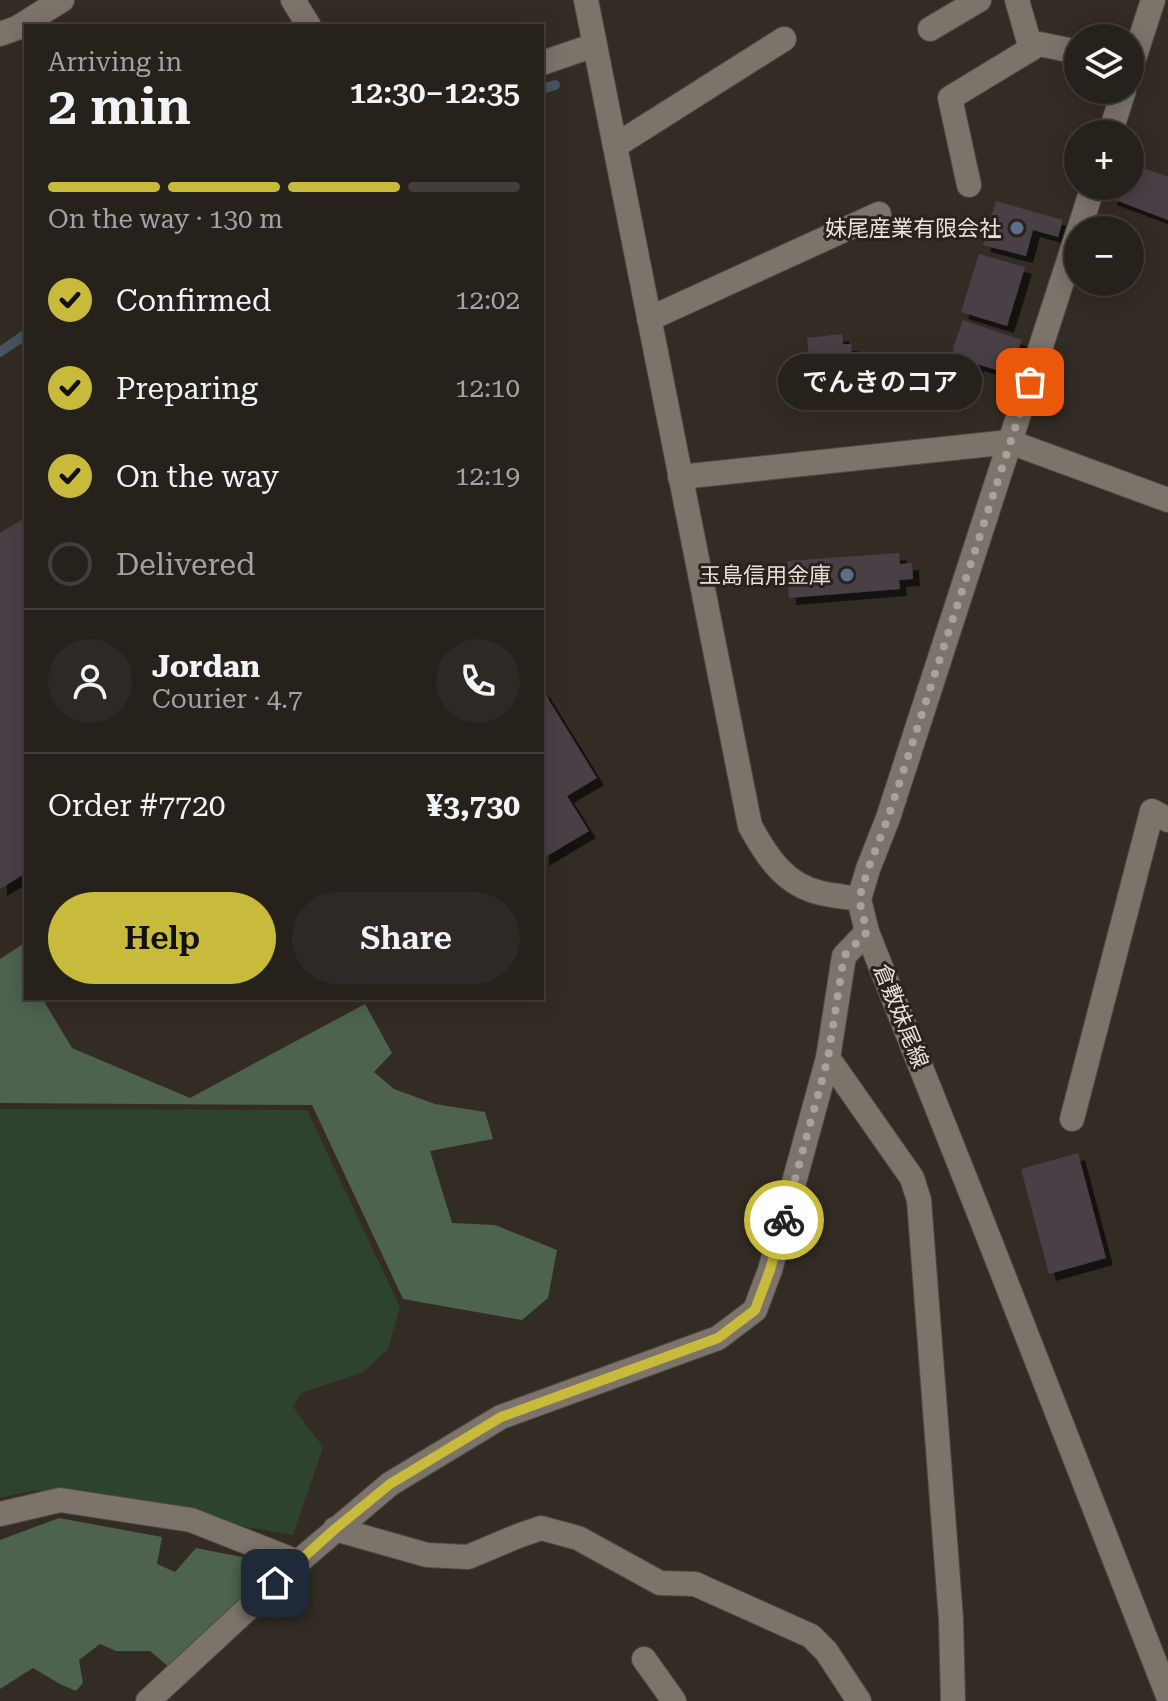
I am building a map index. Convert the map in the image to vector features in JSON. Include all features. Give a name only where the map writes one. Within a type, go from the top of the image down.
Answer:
[{"type":"street","points":[[0,34],[17,28],[62,0]]},
{"type":"street","points":[[293,0],[308,24]]},
{"type":"street","points":[[586,0],[750,826],[766,855],[791,880],[819,893],[859,899],[1064,274]]},
{"type":"street","points":[[930,29],[979,0]]},
{"type":"street","points":[[1017,0],[1031,49]]},
{"type":"street","points":[[1144,27],[1153,0]]},
{"type":"street","points":[[615,146],[784,39]]},
{"type":"street","points":[[969,185],[950,98],[1039,44],[1064,49]]},
{"type":"street","points":[[544,62],[595,45]]},
{"type":"street","points":[[649,319],[879,214]]},
{"type":"street","points":[[680,477],[1010,442],[1168,500]]},
{"type":"street","points":[[1072,1119],[1152,811],[1168,820]]},
{"type":"street","name":"倉敷妹尾線","points":[[859,899],[867,932],[1168,1696]]},
{"type":"street","points":[[148,1701],[298,1562],[390,1484],[501,1417],[718,1338],[755,1310],[770,1270],[828,1058],[844,956],[867,932]]},
{"type":"street","points":[[828,1058],[912,1178],[919,1200],[951,1619],[953,1701]]},
{"type":"street","points":[[0,1514],[60,1500],[191,1520],[298,1562]]},
{"type":"street","points":[[335,1529],[427,1555],[468,1557],[541,1528],[578,1538],[660,1583],[695,1584],[811,1636],[826,1651],[859,1701]]},
{"type":"street","points":[[644,1659],[674,1701]]},
{"type":"green space","points":[[24,943],[24,1000],[49,1000],[45,1003],[72,1048],[190,1098],[365,1004],[392,1053],[374,1072],[394,1089],[435,1104],[485,1112],[493,1139],[430,1151],[452,1223],[495,1225],[557,1250],[548,1298],[522,1320],[403,1299],[312,1105],[0,1103],[0,959]]},
{"type":"green space","points":[[0,1109],[307,1110],[400,1307],[388,1349],[363,1372],[301,1393],[293,1407],[323,1447],[293,1535],[36,1490],[0,1498]]},
{"type":"green space","points":[[59,1518],[162,1537],[157,1564],[175,1572],[196,1548],[242,1557],[251,1562],[257,1585],[169,1667],[150,1651],[116,1651],[100,1644],[79,1660],[83,1683],[76,1691],[33,1668],[0,1689],[0,1540]]},
{"type":"building","points":[[1144,168],[1168,177],[1168,220],[1115,200],[1144,200]]},
{"type":"building","points":[[996,201],[1063,220],[1058,237],[1033,230],[1026,256],[983,245]]},
{"type":"building","points":[[979,254],[1025,267],[1007,326],[961,312]]},
{"type":"building","points":[[963,320],[1022,340],[1009,374],[977,364],[974,373],[955,367],[953,348]]},
{"type":"building","points":[[842,334],[843,344],[851,344],[854,373],[811,377],[807,338]]},
{"type":"building","points":[[24,518],[24,874],[0,889],[0,533]]},
{"type":"building","points":[[899,553],[900,564],[912,563],[913,579],[899,580],[900,589],[789,598],[787,561]]},
{"type":"building","points":[[544,692],[597,778],[567,796],[589,831],[544,858]]},
{"type":"building","points":[[1078,1153],[1106,1258],[1049,1274],[1021,1169]]},
{"type":"waterway","points":[[544,88],[555,85]]},
{"type":"waterway","points":[[0,352],[24,335]]},
{"type":"way so far","points":[[784,1220],[828,1058],[844,956],[867,932],[859,899],[1030,382]]},
{"type":"place","name":"妹尾産業有限会社","points":[[1017,228]]},
{"type":"place","name":"でんきのコア","points":[[1030,382]]},
{"type":"place","name":"玉島信用金庫","points":[[847,575]]},
{"type":"route","points":[[275,1583],[390,1484],[501,1417],[718,1338],[755,1310],[784,1220]]}]
